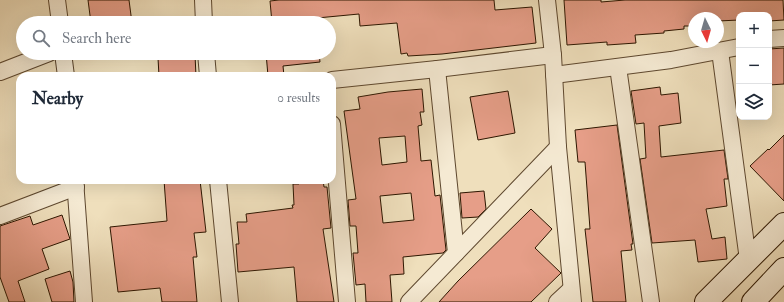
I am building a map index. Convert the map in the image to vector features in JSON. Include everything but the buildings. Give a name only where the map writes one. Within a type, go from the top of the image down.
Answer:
[{"type":"main road","points":[[706,302],[784,224]]},
{"type":"main road","points":[[753,302],[784,269]]},
{"type":"street","points":[[57,0],[59,16]]},
{"type":"street","points":[[203,0],[204,16]]},
{"type":"street","points":[[547,0],[553,55],[558,147],[572,296],[557,302]]},
{"type":"street","points":[[772,39],[784,38]]},
{"type":"street","points":[[554,75],[671,60],[736,47]]},
{"type":"street","points":[[720,51],[748,260]]},
{"type":"street","points":[[336,80],[553,55]]},
{"type":"street","points":[[0,72],[32,60]]},
{"type":"street","points":[[64,60],[65,72]]},
{"type":"street","points":[[207,60],[208,72]]},
{"type":"street","points":[[618,67],[651,302]]},
{"type":"street","points":[[437,69],[456,253]]},
{"type":"street","points":[[409,302],[558,147]]},
{"type":"street","points":[[336,171],[347,302]]},
{"type":"street","points":[[0,216],[75,184],[84,302]]},
{"type":"street","points":[[218,184],[230,302]]}]
